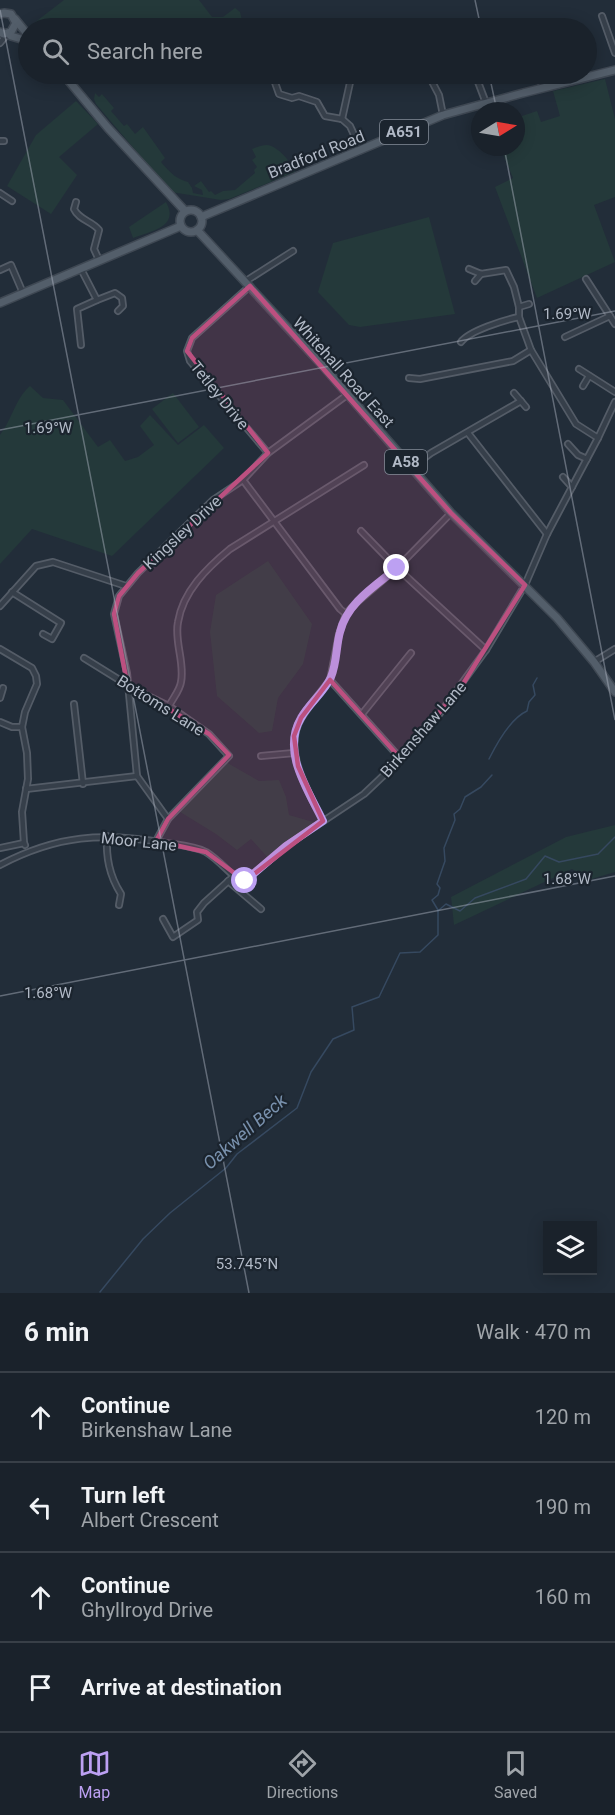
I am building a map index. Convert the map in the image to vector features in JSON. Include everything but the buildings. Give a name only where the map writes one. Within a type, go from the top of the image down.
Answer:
[{"type":"main road","points":[[0,6],[4,13],[18,23]]},
{"type":"main road","points":[[4,33],[14,29],[15,19]]},
{"type":"main road","name":"Bradford Road","points":[[597,74],[615,70]]},
{"type":"main road","points":[[71,84],[108,128],[185,211],[196,211],[201,217],[201,224],[197,230],[187,232],[181,226],[180,218],[185,211]]},
{"type":"main road","name":"Bradford Road","points":[[490,102],[559,84]]},
{"type":"main road","name":"Bradford Road","points":[[201,217],[443,116],[471,108]]},
{"type":"main road","points":[[0,303],[181,226]]},
{"type":"main road","name":"Whitehall Road East","points":[[197,230],[248,284],[451,513],[557,618],[594,662],[615,692]]},
{"type":"street","points":[[602,16],[615,53]]},
{"type":"street","points":[[0,43],[4,33]]},
{"type":"street","points":[[276,84],[279,94],[292,98],[299,96],[317,102],[325,116],[342,119],[350,126],[361,150]]},
{"type":"street","points":[[342,119],[347,84]]},
{"type":"street","points":[[433,84],[439,95],[443,116]]},
{"type":"street","points":[[479,84],[486,102]]},
{"type":"street","points":[[542,84],[543,88]]},
{"type":"street","points":[[0,193],[12,201]]},
{"type":"street","points":[[76,202],[74,209],[76,215],[99,230],[94,249],[99,260]]},
{"type":"street","points":[[96,227],[99,220]]},
{"type":"street","points":[[248,284],[293,251]]},
{"type":"street","points":[[0,270],[11,265],[23,293]]},
{"type":"street","points":[[81,269],[97,300]]},
{"type":"street","points":[[469,269],[481,274],[506,270],[514,287],[519,317],[531,350],[576,424],[598,438]]},
{"type":"street","points":[[475,281],[481,274]]},
{"type":"street","points":[[586,279],[615,324]]},
{"type":"street","name":"Tetley Drive","points":[[248,284],[192,338],[187,351],[190,361],[268,453]]},
{"type":"street","points":[[81,345],[77,309],[114,293],[122,298],[124,303],[118,311]]},
{"type":"street","points":[[519,307],[529,304]]},
{"type":"street","points":[[565,337],[610,316]]},
{"type":"street","points":[[459,334],[463,340],[495,322],[519,317]]},
{"type":"street","points":[[409,378],[420,379],[513,361],[531,350]]},
{"type":"street","points":[[579,369],[615,392]]},
{"type":"street","points":[[583,386],[589,376]]},
{"type":"street","points":[[415,386],[420,379]]},
{"type":"street","points":[[514,393],[526,407]]},
{"type":"street","name":"Kingsley Drive","points":[[137,776],[127,673],[114,614],[119,596],[126,586],[213,500],[243,480],[268,453],[347,395]]},
{"type":"street","points":[[411,468],[431,453],[521,401]]},
{"type":"street","name":"Birkenshaw Lane","points":[[234,876],[240,881],[245,881],[286,846],[364,794],[401,759],[438,716],[486,650],[525,585],[547,534],[615,402]]},
{"type":"street","points":[[468,433],[547,534]]},
{"type":"street","points":[[568,444],[578,455],[587,459]]},
{"type":"street","points":[[169,706],[181,684],[177,623],[183,603],[191,588],[214,562],[230,549],[364,465]]},
{"type":"street","points":[[563,477],[572,487]]},
{"type":"street","points":[[243,480],[346,614]]},
{"type":"street","points":[[323,821],[294,753],[294,736],[301,718],[330,680],[339,634],[346,614],[397,568],[451,513]]},
{"type":"street","points":[[361,531],[397,568],[486,650]]},
{"type":"street","points":[[0,606],[36,566],[52,562],[126,586]]},
{"type":"street","points":[[12,592],[68,626]]},
{"type":"street","points":[[43,634],[52,639],[61,623]]},
{"type":"street","points":[[0,649],[33,668],[36,676],[37,684],[25,712],[22,727],[27,753],[28,779],[22,812],[24,843],[27,850]]},
{"type":"street","points":[[594,662],[615,649]]},
{"type":"street","points":[[362,714],[411,653]]},
{"type":"street","name":"Bottoms Lane","points":[[84,658],[134,689],[169,706],[209,734],[229,756],[168,819],[156,841]]},
{"type":"street","points":[[330,680],[401,759]]},
{"type":"street","points":[[0,698],[3,688]]},
{"type":"street","points":[[75,704],[83,784]]},
{"type":"street","points":[[0,722],[12,727],[22,727]]},
{"type":"street","points":[[261,756],[294,753]]},
{"type":"street","points":[[26,789],[137,776],[168,819]]},
{"type":"street","points":[[107,836],[108,865],[114,884],[121,894],[119,905]]},
{"type":"street","name":"Moor Lane","points":[[0,865],[27,850],[72,839],[107,836],[156,841],[206,852],[234,876]]},
{"type":"street","points":[[0,848],[24,843]]},
{"type":"street","points":[[163,919],[172,937],[198,920],[197,912],[204,903],[234,876]]},
{"type":"street","points":[[228,881],[261,909]]},
{"type":"highlighted area","points":[[250,286],[451,513],[525,585],[463,684],[401,759],[330,680],[301,718],[294,736],[298,766],[323,821],[245,881],[206,852],[156,841],[168,819],[229,755],[209,734],[127,683],[114,614],[119,596],[138,573],[268,453],[187,351],[192,338]]},
{"type":"green space","points":[[64,0],[199,0],[212,17],[223,17],[235,8],[240,12],[242,18],[41,18]]},
{"type":"green space","points":[[605,79],[615,119],[615,197],[594,205],[615,262],[537,298],[495,187],[513,178],[504,156],[525,156],[525,115],[537,111],[541,122],[560,116],[553,91],[583,84],[597,84],[597,81]]},
{"type":"green space","points":[[95,93],[99,97],[102,94],[114,108],[111,111],[124,126],[127,124],[135,134],[143,127],[165,158],[161,162],[174,175],[188,182],[193,193],[203,195],[202,190],[194,186],[201,181],[209,192],[215,195],[223,191],[235,190],[255,173],[254,170],[257,167],[252,160],[256,157],[252,149],[263,145],[271,146],[280,152],[295,172],[229,199],[221,200],[171,192],[96,104]]},
{"type":"green space","points":[[76,101],[98,124],[59,157],[77,175],[51,214],[7,186],[36,135]]},
{"type":"green space","points":[[166,202],[169,217],[166,223],[162,227],[133,238],[129,227]]},
{"type":"green space","points":[[429,217],[455,314],[360,327],[349,325],[318,292],[333,243]]},
{"type":"green space","points":[[30,386],[43,398],[63,400],[98,447],[110,440],[125,461],[138,457],[154,445],[140,426],[150,415],[178,445],[204,425],[224,448],[112,556],[32,529],[0,564],[0,435],[21,397]]},
{"type":"green space","points":[[173,393],[199,427],[178,443],[152,409]]},
{"type":"green space","points":[[268,561],[312,624],[303,664],[278,698],[272,731],[259,733],[217,696],[210,632],[216,595]]},
{"type":"green space","points":[[224,761],[259,781],[279,780],[286,797],[289,815],[320,824],[269,859],[251,839],[237,850],[177,810]]},
{"type":"green space","points":[[615,825],[615,872],[588,880],[572,869],[454,925],[451,897],[566,837]]},
{"type":"waterway","points":[[489,759],[510,725],[527,711],[529,702],[535,695],[533,685],[537,678]]},
{"type":"waterway","points":[[438,910],[432,900],[438,895],[440,888],[437,884],[445,861],[444,848],[455,820],[454,814],[460,809],[465,797],[481,787],[492,775]]},
{"type":"waterway","points":[[439,910],[446,904],[460,911],[475,898],[526,879],[545,856],[559,862],[598,854],[615,837]]},
{"type":"waterway","name":"Oakwell Beck","points":[[100,1292],[143,1239],[170,1213],[226,1168],[237,1154],[297,1108],[311,1072],[333,1039],[354,1030],[352,1007],[379,997],[400,953],[420,952],[438,935],[438,910]]},
{"type":"route","points":[[245,881],[269,859],[323,821],[298,766],[294,753],[294,736],[301,718],[333,674],[339,634],[346,614],[397,568]]}]
